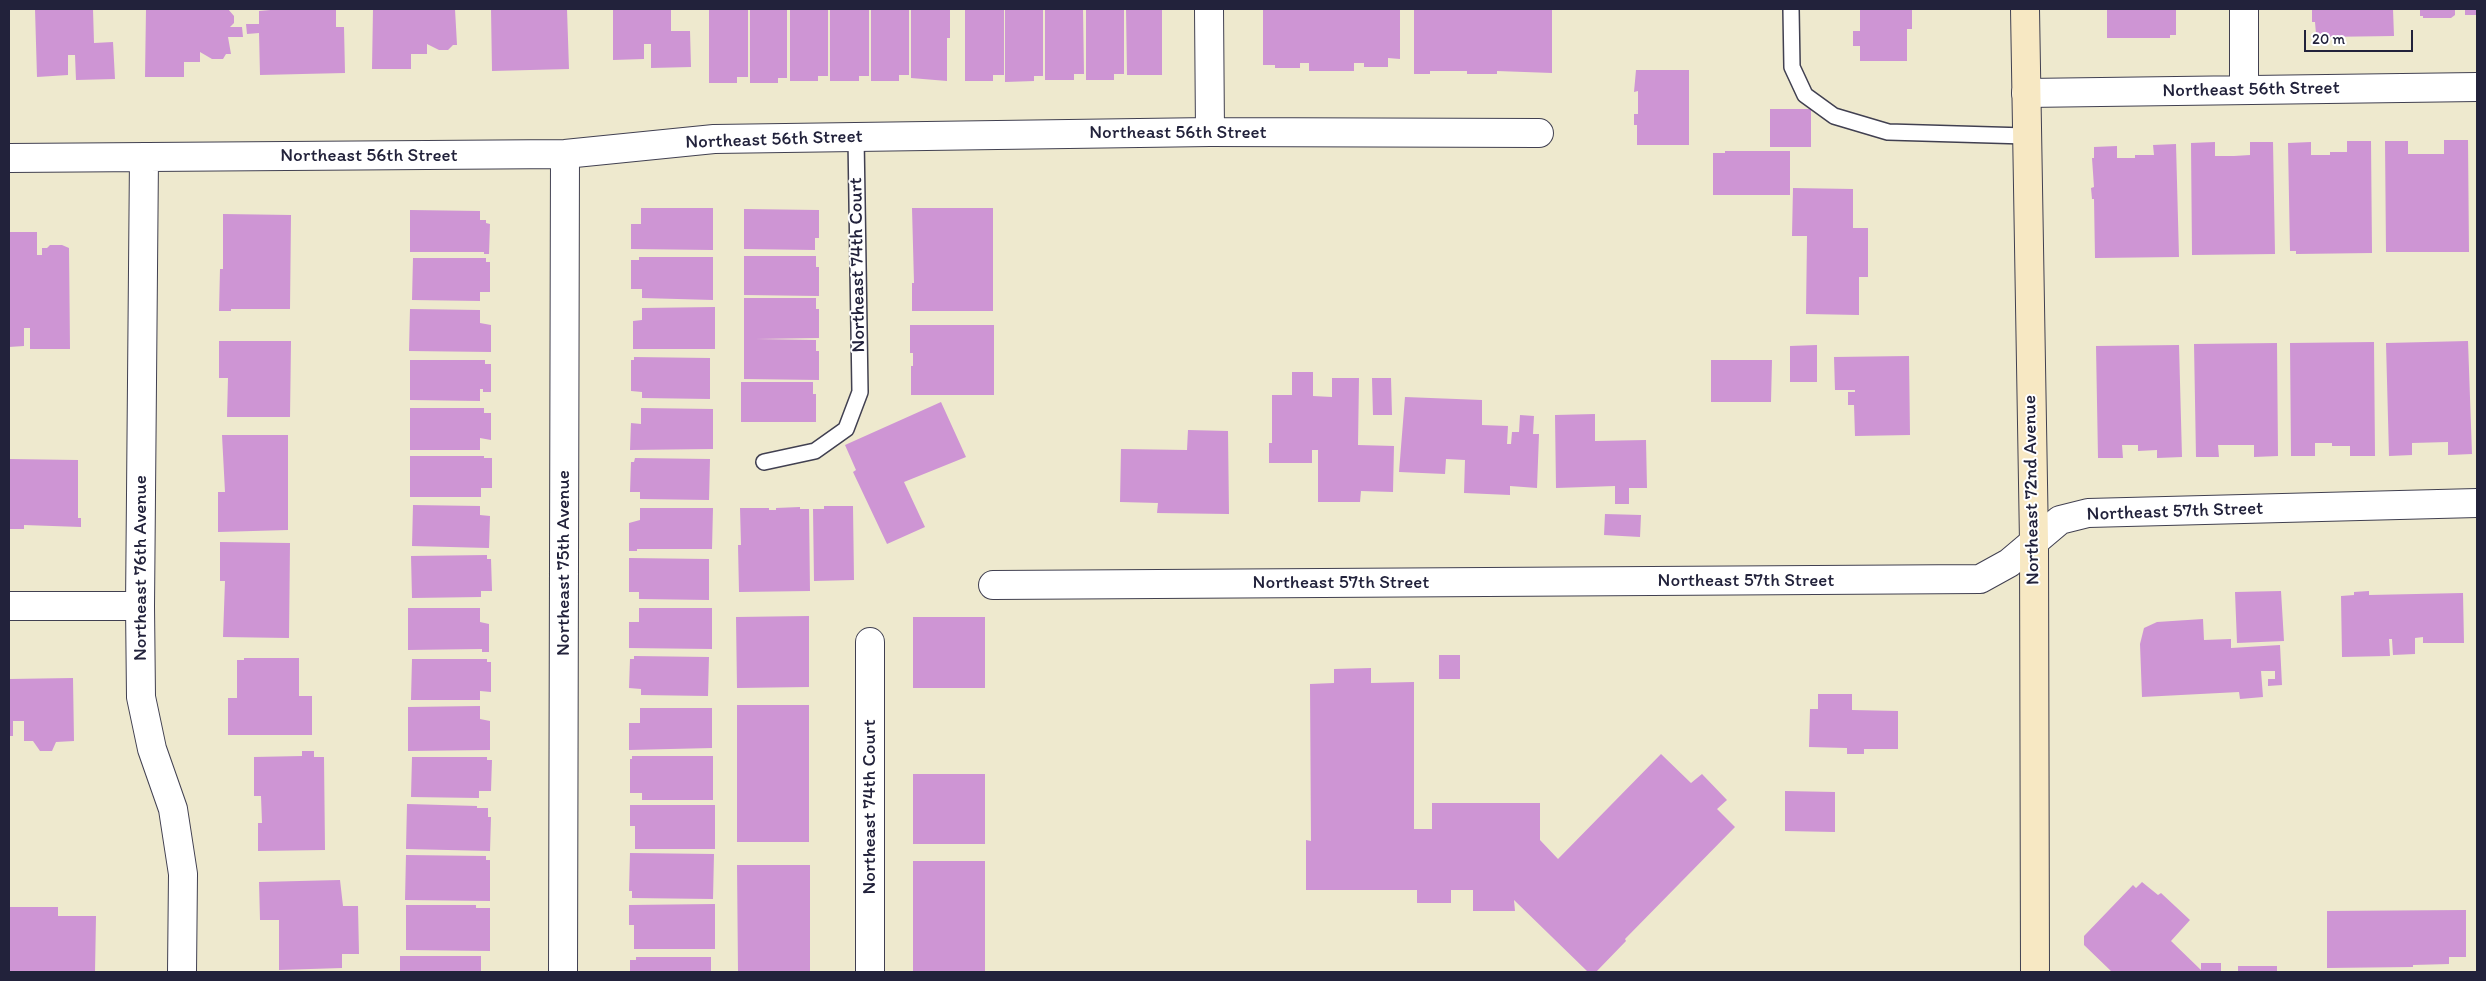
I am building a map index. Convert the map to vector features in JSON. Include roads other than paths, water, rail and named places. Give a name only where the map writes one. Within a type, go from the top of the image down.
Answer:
[{"type":"street","points":[[1209,9],[1210,132]]},
{"type":"street","name":"Northeast 72nd Avenue","points":[[2025,9],[2034,542],[2035,972]]},
{"type":"street","points":[[2244,9],[2244,90]]},
{"type":"street","name":"Northeast 56th Street","points":[[2026,93],[2477,87]]},
{"type":"street","name":"Northeast 56th Street","points":[[9,158],[565,154],[714,139],[1210,132],[1539,133]]},
{"type":"street","name":"Northeast 75th Avenue","points":[[564,972],[565,154]]},
{"type":"street","name":"Northeast 76th Avenue","points":[[144,157],[140,606],[141,697],[152,750],[173,810],[183,874],[182,972]]},
{"type":"street","name":"Northeast 57th Street","points":[[993,585],[1980,579],[2009,563],[2060,520],[2088,513],[2477,503]]},
{"type":"street","points":[[9,606],[140,606]]},
{"type":"street","name":"Northeast 74th Court","points":[[870,642],[870,972]]},
{"type":"lane","points":[[1791,9],[1792,68],[1805,95],[1834,116],[1888,132],[2026,136]]},
{"type":"lane","name":"Northeast 74th Court","points":[[764,462],[816,451],[846,429],[860,392],[856,137]]}]
